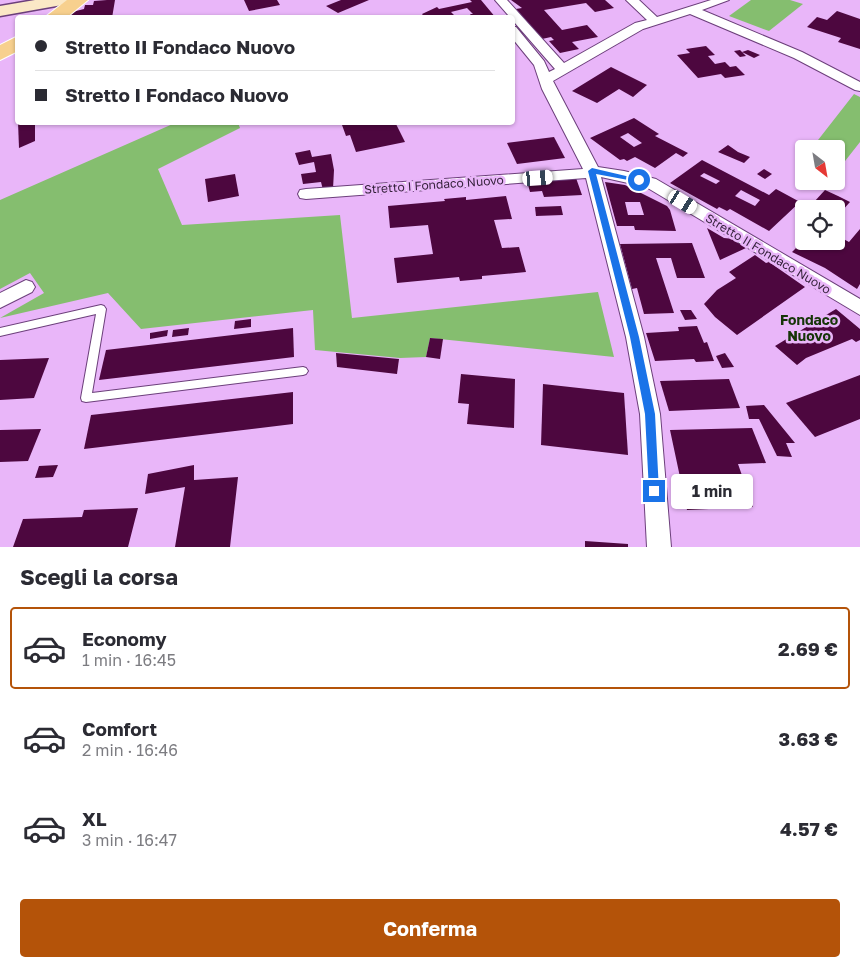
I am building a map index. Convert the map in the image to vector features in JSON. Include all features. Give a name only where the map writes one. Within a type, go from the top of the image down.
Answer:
[{"type":"main road","points":[[57,15],[79,0]]},
{"type":"street","points":[[0,11],[62,0]]},
{"type":"street","points":[[488,0],[500,15]]},
{"type":"street","points":[[501,0],[514,15]]},
{"type":"street","points":[[632,0],[655,21]]},
{"type":"street","points":[[546,79],[626,32],[723,0]]},
{"type":"street","points":[[691,10],[798,55],[860,87]]},
{"type":"street","points":[[515,16],[562,69]]},
{"type":"street","points":[[515,34],[540,64],[592,171],[635,337],[650,414],[659,547]]},
{"type":"street","name":"Stretto I Fondaco Nuovo","points":[[306,194],[577,175],[592,171]]},
{"type":"street","name":"Stretto II Fondaco Nuovo","points":[[592,171],[628,176],[650,183],[860,308]]},
{"type":"street","points":[[0,301],[26,287]]},
{"type":"lane","points":[[0,332],[102,309],[86,398],[303,370]]},
{"type":"green space","points":[[751,0],[790,0],[803,4],[769,31],[729,16]]},
{"type":"green space","points":[[854,94],[860,97],[860,142],[845,161],[845,140],[818,140]]},
{"type":"green space","points":[[170,125],[239,125],[240,128],[158,169],[182,225],[340,215],[352,318],[598,292],[614,357],[430,338],[426,357],[400,358],[315,350],[313,310],[141,329],[108,293],[0,318],[44,293],[30,273],[0,289],[0,200]]},
{"type":"building","points":[[115,0],[112,15],[68,15],[84,9],[85,5],[93,5],[94,1]]},
{"type":"building","points":[[244,0],[277,0],[280,5],[249,11]]},
{"type":"building","points":[[341,0],[369,0],[338,13],[326,6]]},
{"type":"building","points":[[470,0],[481,0],[494,15],[471,15],[473,14],[467,8],[451,12],[454,15],[422,14],[437,7],[439,9],[472,2]]},
{"type":"building","points":[[511,0],[605,0],[614,8],[595,12],[586,3],[544,10],[562,30],[587,25],[598,37],[572,42],[579,49],[560,53],[549,41],[554,40],[551,37],[542,39],[516,9],[522,8]]},
{"type":"building","points":[[837,11],[860,19],[860,49],[838,42],[841,38],[807,27],[817,17],[827,20]]},
{"type":"building","points":[[706,46],[715,55],[708,56],[715,64],[725,62],[730,67],[736,66],[745,75],[725,78],[721,74],[698,78],[677,55],[690,53],[686,49]]},
{"type":"building","points":[[740,50],[746,56],[740,57],[734,51]]},
{"type":"building","points":[[748,50],[760,55],[754,58],[742,52]]},
{"type":"building","points":[[611,67],[647,85],[633,97],[619,89],[597,103],[572,91]]},
{"type":"building","points":[[634,118],[659,134],[655,136],[688,153],[683,157],[676,153],[655,168],[635,157],[627,161],[624,159],[620,160],[590,138]],"holes":[[[628,133],[642,143],[634,147],[620,137]]]},
{"type":"building","points":[[18,125],[35,125],[35,141],[19,148]]},
{"type":"building","points":[[342,125],[396,125],[405,142],[356,152],[350,135],[346,136]]},
{"type":"building","points":[[554,137],[565,158],[517,164],[507,143]]},
{"type":"building","points":[[728,145],[750,157],[744,163],[718,152]]},
{"type":"building","points":[[310,150],[312,157],[331,154],[334,170],[333,189],[323,190],[321,182],[303,184],[301,174],[316,172],[314,162],[299,165],[295,153]]},
{"type":"building","points":[[702,160],[769,195],[776,189],[796,200],[795,207],[769,231],[730,209],[727,211],[719,207],[717,209],[670,183]],"holes":[[[704,173],[720,181],[716,184],[700,176]],[[741,190],[760,200],[755,206],[735,196]]]},
{"type":"building","points":[[764,169],[772,174],[765,179],[757,174]]},
{"type":"building","points":[[235,174],[239,196],[208,202],[205,179]]},
{"type":"building","points":[[576,178],[582,195],[544,197],[542,191],[530,192],[527,181]]},
{"type":"building","points":[[605,182],[625,185],[667,206],[676,231],[635,230],[634,226],[617,226]],"holes":[[[625,202],[640,202],[644,215],[628,215]]]},
{"type":"building","points":[[825,190],[850,202],[845,208],[845,200],[816,200]]},
{"type":"building","points":[[506,196],[512,219],[494,220],[502,248],[519,247],[526,272],[482,276],[482,279],[460,281],[459,277],[397,283],[394,258],[433,254],[428,225],[390,228],[388,206],[445,201],[444,199],[466,197],[466,200]]},
{"type":"building","points":[[561,206],[563,215],[536,216],[535,207]]},
{"type":"building","points":[[707,228],[724,238],[734,239],[746,248],[720,260]]},
{"type":"building","points":[[860,229],[860,284],[857,289],[825,268],[792,252],[795,249],[845,250],[845,240],[849,242]]},
{"type":"building","points":[[692,243],[705,278],[677,278],[671,258],[656,258],[674,313],[644,314],[637,288],[632,289],[620,244]]},
{"type":"building","points":[[755,255],[766,263],[769,262],[805,287],[737,335],[715,317],[704,304],[717,290],[736,278],[729,272]]},
{"type":"building","points":[[836,309],[860,329],[860,340],[856,342],[852,339],[806,358],[797,365],[775,346]]},
{"type":"building","points":[[680,310],[691,310],[697,319],[685,320]]},
{"type":"building","points":[[251,319],[251,327],[234,329],[235,321]]},
{"type":"building","points":[[697,326],[704,343],[707,342],[714,361],[696,362],[694,359],[655,361],[646,333],[679,331],[678,327]]},
{"type":"building","points":[[189,328],[188,335],[172,337],[173,330]]},
{"type":"building","points":[[293,328],[294,357],[99,380],[106,350]]},
{"type":"building","points":[[168,330],[167,336],[150,339],[150,333]]},
{"type":"building","points":[[430,338],[443,339],[440,359],[426,357]]},
{"type":"building","points":[[336,353],[399,359],[397,374],[337,367]]},
{"type":"building","points":[[725,353],[734,367],[722,368],[716,356]]},
{"type":"building","points":[[49,358],[34,398],[0,400],[0,360]]},
{"type":"building","points":[[461,374],[515,379],[514,428],[467,424],[469,404],[458,403]]},
{"type":"building","points":[[860,375],[860,419],[815,437],[786,403]]},
{"type":"building","points":[[729,379],[740,408],[669,411],[660,381]]},
{"type":"building","points":[[543,384],[624,393],[628,455],[541,445]]},
{"type":"building","points":[[293,392],[293,424],[84,449],[91,415]]},
{"type":"building","points":[[764,405],[795,443],[786,443],[792,457],[777,456],[759,419],[749,419],[746,406]]},
{"type":"building","points":[[752,428],[766,463],[738,464],[753,507],[687,510],[670,430]]},
{"type":"building","points":[[41,429],[28,461],[0,462],[0,430]]},
{"type":"building","points":[[58,465],[53,477],[35,478],[39,466]]},
{"type":"building","points":[[194,465],[194,480],[238,477],[230,547],[175,547],[185,487],[145,494],[148,474]]},
{"type":"building","points":[[138,508],[128,547],[13,547],[23,519],[82,517],[84,510]]},
{"type":"building","points":[[585,541],[628,544],[628,547],[585,547]]},
{"type":"district","name":"Fondaco Nuovo","points":[[809,328]]},
{"type":"route","points":[[639,180],[628,176],[592,171],[635,337],[650,414],[654,491]]}]
